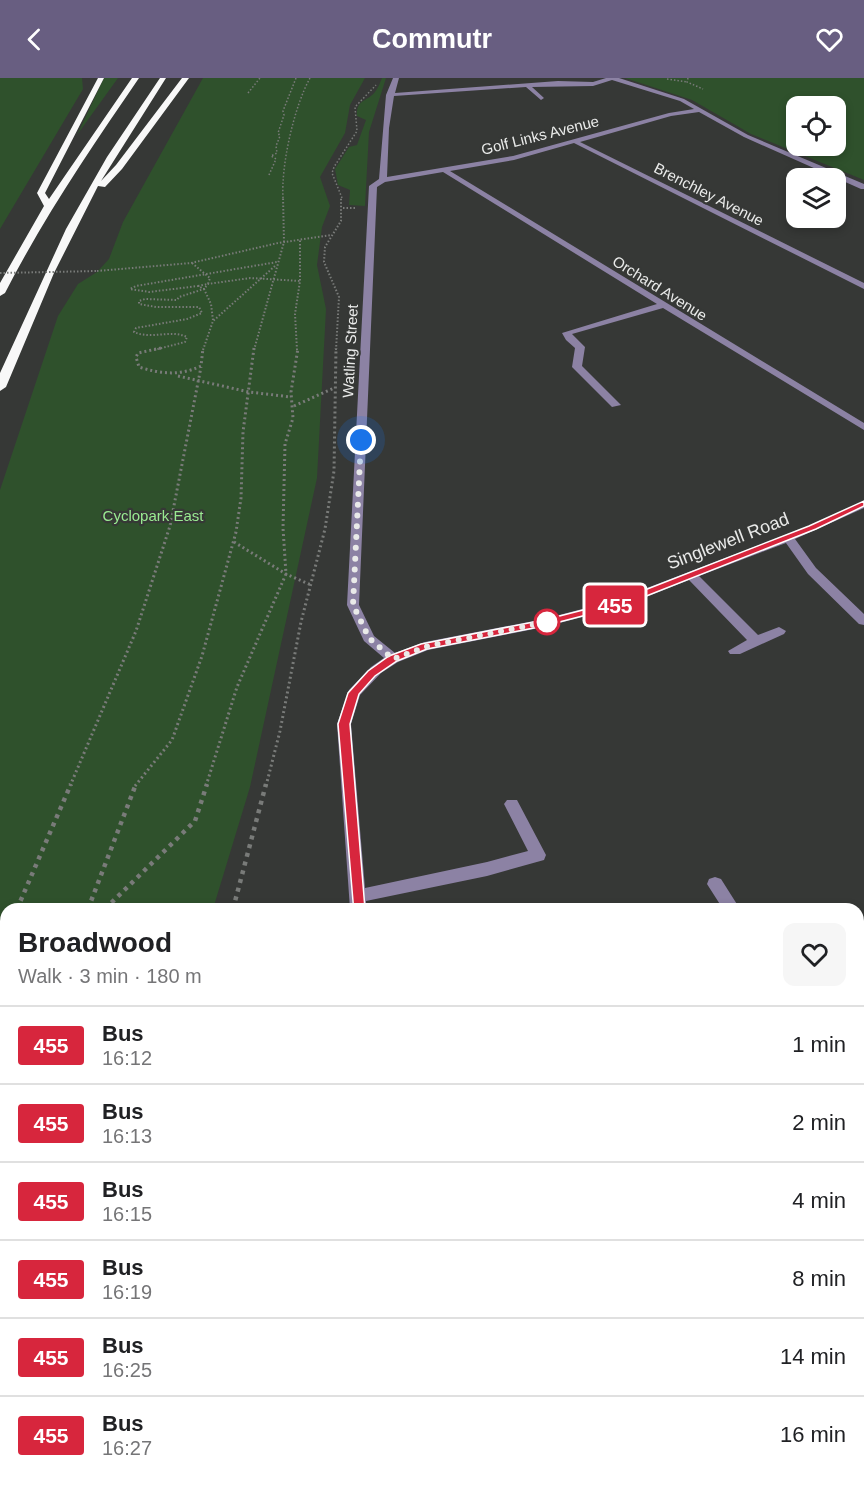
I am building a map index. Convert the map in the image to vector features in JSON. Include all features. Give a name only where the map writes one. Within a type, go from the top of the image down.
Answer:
[{"type":"highway","points":[[48,205],[41,193],[101,78]]},
{"type":"highway","points":[[0,293],[48,205],[91,139],[136,78]]},
{"type":"highway","points":[[0,387],[43,287],[82,207],[111,157],[163,78]]},
{"type":"highway","points":[[82,207],[119,167],[186,78]]},
{"type":"street","points":[[383,180],[382,161],[389,95],[396,78]]},
{"type":"street","points":[[389,95],[560,83],[597,84],[613,78],[663,92],[702,110],[746,136],[864,187]]},
{"type":"street","points":[[527,85],[540,98]]},
{"type":"street","name":"Golf Links Avenue","points":[[383,180],[514,158],[671,114],[702,110]]},
{"type":"street","name":"Brenchley Avenue","points":[[574,141],[864,286]]},
{"type":"street","name":"Orchard Avenue","points":[[444,170],[864,427]]},
{"type":"street","name":"Watling Street","points":[[383,180],[373,186],[370,208],[353,605],[369,638],[393,659]]},
{"type":"street","points":[[616,405],[577,367],[580,346],[567,333],[663,305]]},
{"type":"street","name":"Singlewell Road","points":[[358,903],[345,717],[356,689],[371,674],[393,659],[428,646],[544,623],[617,604],[788,537],[864,504]]},
{"type":"street","points":[[788,537],[813,571],[864,621]]},
{"type":"street","points":[[691,575],[756,641]]},
{"type":"street","points":[[735,651],[779,631]]},
{"type":"street","points":[[358,903],[538,855],[512,804]]},
{"type":"street","points":[[715,884],[728,903]]},
{"type":"path","points":[[248,93],[260,78]]},
{"type":"path","points":[[269,175],[276,159],[271,156],[277,153],[276,146],[283,111],[296,78]]},
{"type":"path","points":[[90,903],[133,788],[172,741],[202,656],[234,542],[241,498],[243,432],[255,342],[276,263],[284,242],[282,180],[303,90],[310,78]]},
{"type":"path","points":[[688,78],[687,82],[704,89]]},
{"type":"path","points":[[235,903],[280,731],[301,622],[325,529],[334,471],[334,387],[339,297],[324,262],[325,247],[341,221],[343,208],[342,198],[333,177],[333,167],[356,133],[358,123],[355,107],[377,83]]},
{"type":"path","points":[[0,273],[97,271],[191,263],[284,242],[332,235]]},
{"type":"path","points":[[111,903],[195,821],[237,687],[286,574],[283,528],[285,444],[294,406],[292,397],[298,346],[295,314],[300,280],[300,239]]},
{"type":"path","points":[[191,263],[208,274],[210,279],[204,289],[179,297],[177,300],[145,299],[139,301],[139,304],[149,308],[163,309],[192,306],[199,307],[202,313],[195,317],[136,328],[134,332],[145,337],[172,333],[187,337],[185,342],[180,344],[138,353],[136,357],[139,367],[156,374],[174,375],[249,393],[292,397]]},
{"type":"path","points":[[276,263],[136,286],[130,289],[149,292],[261,279],[300,280]]},
{"type":"path","points":[[213,321],[276,263]]},
{"type":"path","points":[[20,903],[136,631],[170,526],[201,366],[201,354],[213,321],[211,304],[204,289],[198,286]]},
{"type":"path","points":[[174,375],[191,372],[201,366]]},
{"type":"path","points":[[294,406],[305,403],[334,387]]},
{"type":"path","points":[[234,542],[286,574],[311,585]]},
{"type":"green space","points":[[0,78],[82,78],[83,89],[0,229]]},
{"type":"green space","points":[[104,78],[118,78],[77,135]]},
{"type":"green space","name":"Cyclopark East","points":[[203,78],[365,78],[350,105],[345,133],[320,177],[330,206],[322,227],[317,265],[326,309],[317,478],[250,787],[215,903],[0,903],[0,490],[58,316],[78,284],[97,272],[109,259],[123,222]]},
{"type":"green space","points":[[382,78],[386,78],[369,132],[365,206],[349,205],[350,190],[338,185],[335,169],[349,147],[357,145],[366,120],[357,116],[358,106],[375,92]]},
{"type":"green space","points":[[625,78],[864,78],[864,180],[846,173],[846,168],[835,168],[805,156],[846,156],[846,96],[786,96],[786,148],[751,134],[692,100]]},
{"type":"bus line","name":"455","points":[[358,903],[344,724],[354,693],[371,674],[393,659],[425,646],[544,623],[617,604],[813,528],[864,504]]},
{"type":"route","points":[[361,440],[353,605],[369,638],[393,659],[428,646],[547,622]]}]
